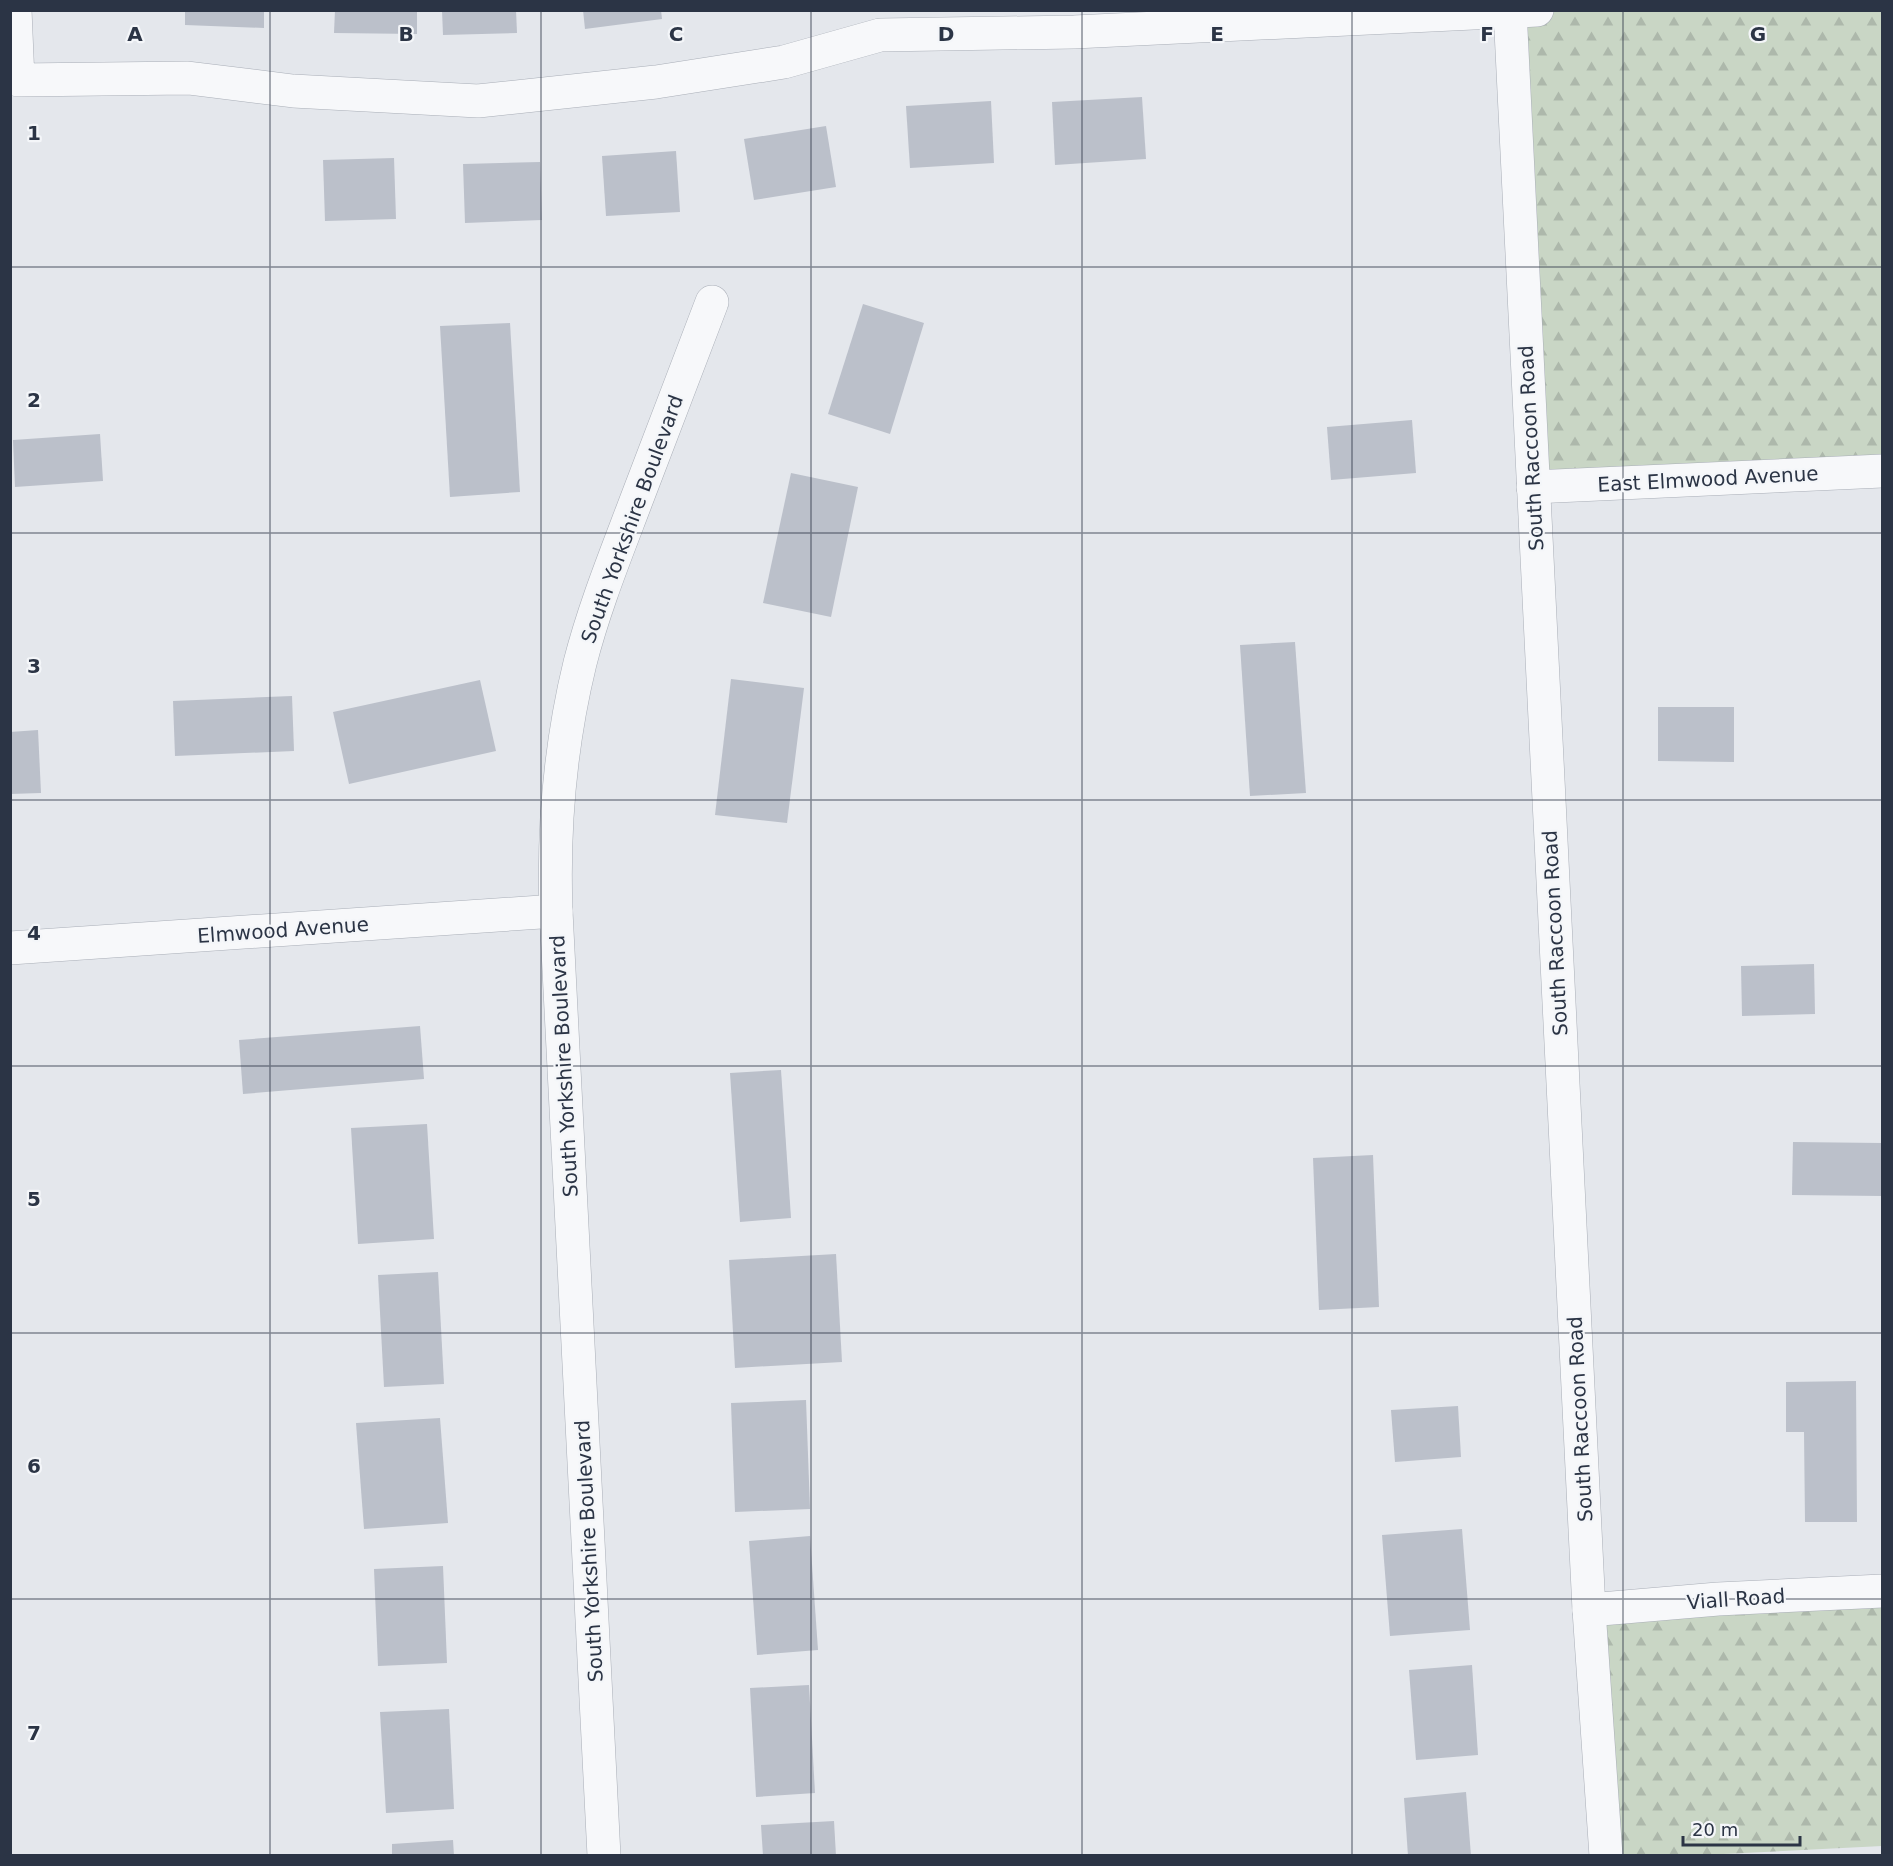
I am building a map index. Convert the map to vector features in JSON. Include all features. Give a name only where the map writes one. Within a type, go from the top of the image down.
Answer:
[{"type":"street","points":[[15,10],[14,80],[188,78],[293,91],[478,101],[656,82],[784,62],[865,25],[880,34],[1219,18],[1519,11]]},
{"type":"street","name":"South Raccoon Road","points":[[1519,11],[1533,487],[1589,1610],[1606,1856]]},
{"type":"street","name":"South Yorkshire Boulevard","points":[[604,1856],[554,848],[566,731],[580,663],[605,584],[712,302]]},
{"type":"street","name":"East Elmwood Avenue","points":[[1533,487],[1882,471]]},
{"type":"street","name":"Elmwood Avenue","points":[[10,948],[556,911]]},
{"type":"street","name":"Viall Road","points":[[1589,1610],[1718,1599],[1882,1591]]},
{"type":"green space","points":[[1537,10],[1882,11],[1882,471],[1533,487],[1510,12]]},
{"type":"green space","points":[[1882,1591],[1882,1846],[1703,1855],[1606,1855],[1589,1610]]},
{"type":"building","points":[[185,10],[264,10],[264,28],[185,25]]},
{"type":"building","points":[[335,10],[417,10],[417,34],[334,33]]},
{"type":"building","points":[[442,10],[516,10],[517,33],[443,35]]},
{"type":"building","points":[[583,10],[661,10],[662,19],[585,29]]},
{"type":"building","points":[[1142,97],[1146,159],[1055,165],[1052,102]]},
{"type":"building","points":[[991,101],[994,163],[910,168],[906,106]]},
{"type":"building","points":[[826,126],[836,187],[754,200],[744,139]]},
{"type":"building","points":[[676,151],[680,212],[606,216],[602,156]]},
{"type":"building","points":[[394,158],[396,219],[325,221],[323,160]]},
{"type":"building","points":[[540,162],[542,220],[465,223],[463,164]]},
{"type":"building","points":[[863,304],[924,323],[890,434],[828,414]]},
{"type":"building","points":[[510,323],[520,492],[450,497],[440,326]]},
{"type":"building","points":[[1412,420],[1416,473],[1331,480],[1327,427]]},
{"type":"building","points":[[100,434],[103,481],[15,487],[13,440]]},
{"type":"building","points":[[791,473],[858,487],[831,617],[763,603]]},
{"type":"building","points":[[1295,642],[1306,793],[1250,796],[1240,645]]},
{"type":"building","points":[[731,679],[804,688],[787,823],[715,815]]},
{"type":"building","points":[[480,680],[496,751],[349,784],[333,712]]},
{"type":"building","points":[[292,696],[294,751],[175,756],[173,701]]},
{"type":"building","points":[[1658,707],[1734,707],[1734,762],[1658,761]]},
{"type":"building","points":[[38,730],[41,793],[10,794],[10,732]]},
{"type":"building","points":[[1814,964],[1815,1014],[1742,1016],[1741,966]]},
{"type":"building","points":[[420,1026],[424,1079],[243,1094],[239,1040]]},
{"type":"building","points":[[781,1070],[791,1218],[740,1222],[730,1073]]},
{"type":"building","points":[[427,1124],[434,1239],[358,1244],[351,1128]]},
{"type":"building","points":[[1793,1142],[1882,1143],[1882,1196],[1792,1195]]},
{"type":"building","points":[[1373,1155],[1379,1307],[1319,1310],[1313,1158]]},
{"type":"building","points":[[836,1254],[842,1362],[735,1368],[729,1260]]},
{"type":"building","points":[[438,1272],[444,1384],[384,1387],[378,1275]]},
{"type":"building","points":[[1856,1381],[1857,1522],[1805,1522],[1804,1432],[1786,1432],[1786,1382]]},
{"type":"building","points":[[806,1400],[810,1509],[735,1512],[731,1403]]},
{"type":"building","points":[[1458,1406],[1461,1457],[1395,1462],[1391,1410]]},
{"type":"building","points":[[440,1418],[448,1523],[364,1529],[356,1423]]},
{"type":"building","points":[[1462,1529],[1470,1630],[1390,1636],[1382,1535]]},
{"type":"building","points":[[810,1536],[818,1650],[757,1655],[749,1541]]},
{"type":"building","points":[[443,1566],[447,1663],[378,1666],[374,1569]]},
{"type":"building","points":[[1472,1665],[1478,1755],[1416,1760],[1409,1670]]},
{"type":"building","points":[[809,1685],[815,1793],[756,1797],[750,1688]]},
{"type":"building","points":[[449,1709],[454,1809],[386,1813],[380,1712]]},
{"type":"building","points":[[1466,1792],[1471,1856],[1408,1856],[1404,1798]]},
{"type":"building","points":[[834,1821],[836,1856],[763,1856],[761,1825]]},
{"type":"building","points":[[453,1840],[454,1856],[392,1856],[392,1844]]}]
